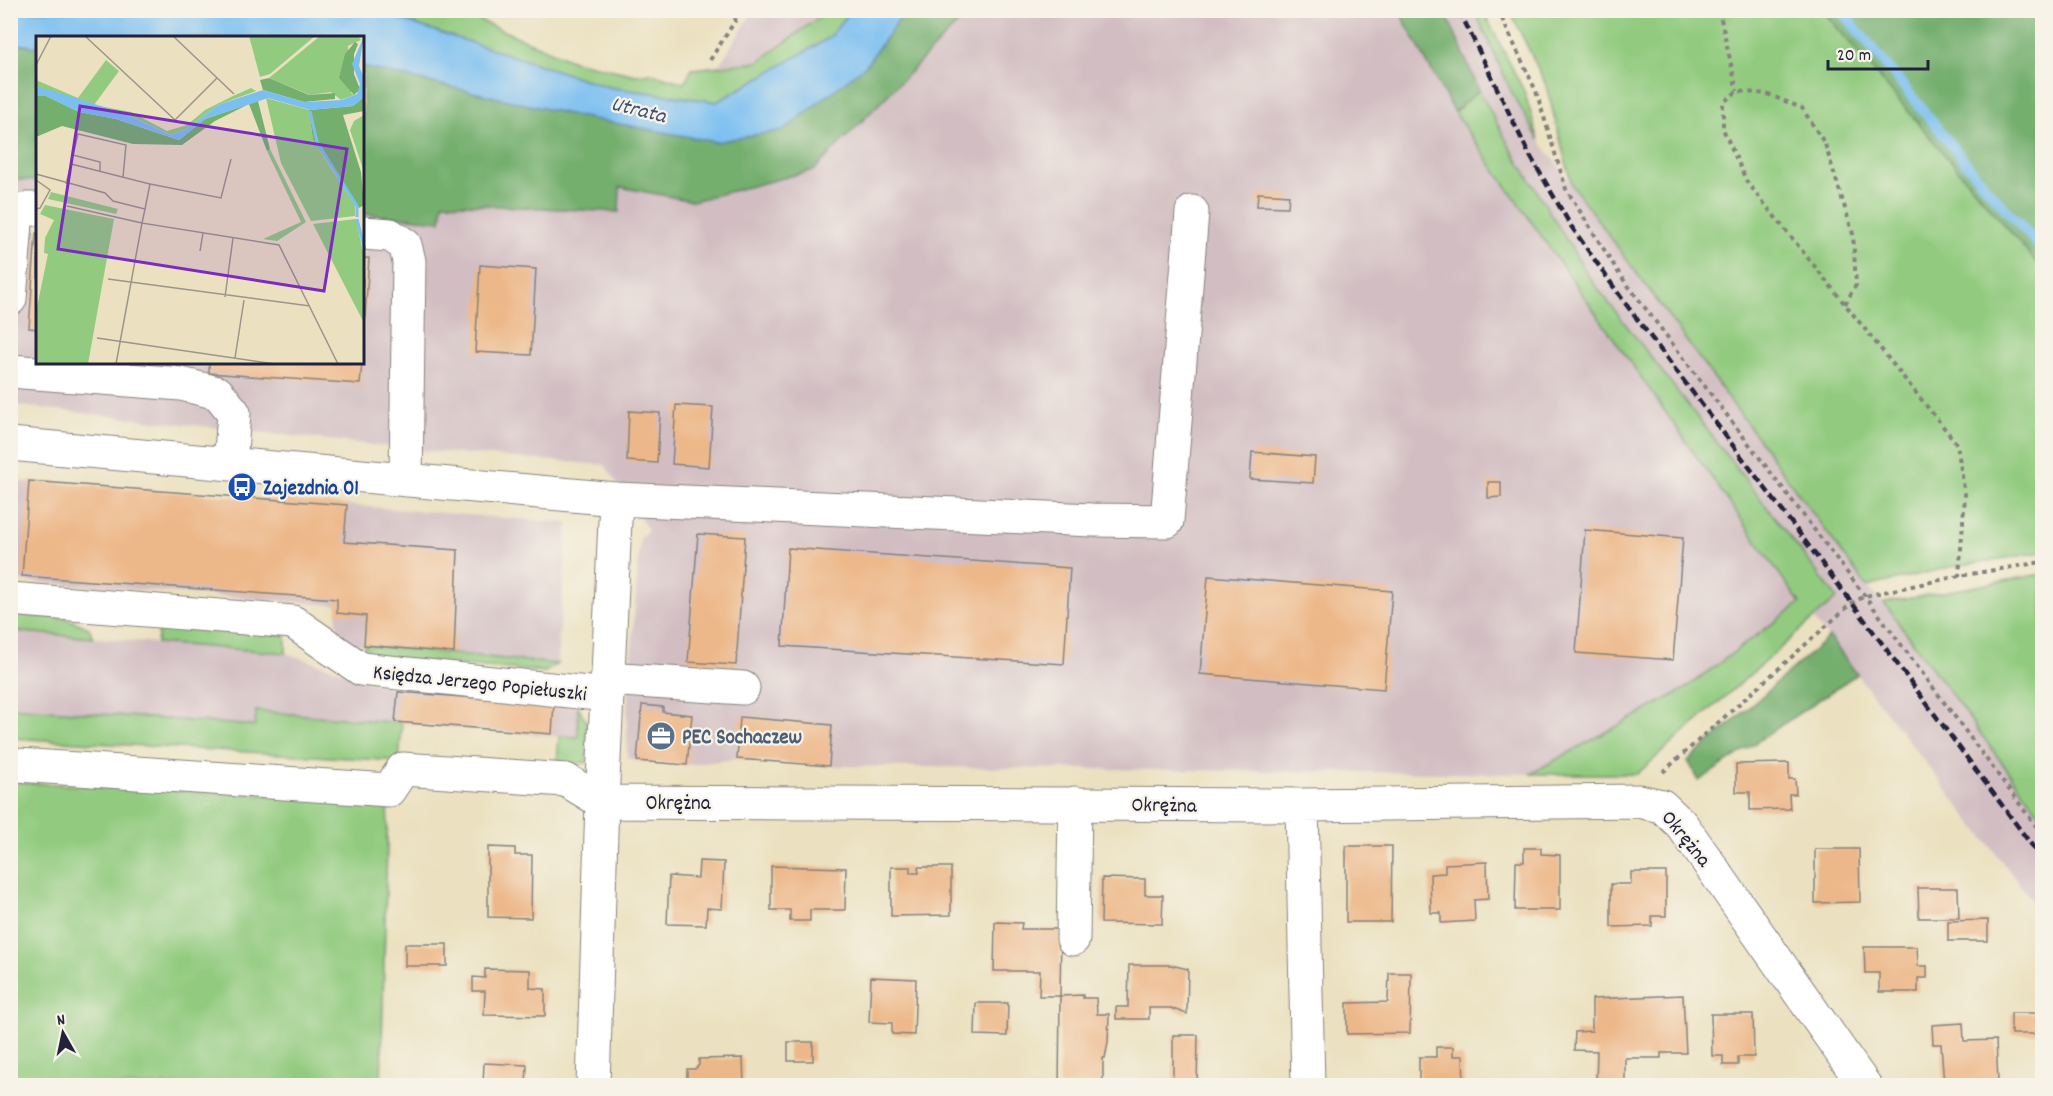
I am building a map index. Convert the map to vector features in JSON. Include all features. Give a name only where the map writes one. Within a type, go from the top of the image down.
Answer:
[{"type":"street","points":[[10,299],[15,223],[18,212],[36,209]]},
{"type":"street","points":[[10,444],[616,499],[1092,520],[1167,521],[1192,212]]},
{"type":"street","points":[[364,233],[390,235],[405,245],[409,261],[406,480]]},
{"type":"street","points":[[10,371],[181,384],[218,393],[234,413],[230,464]]},
{"type":"street","points":[[616,499],[607,687],[742,688]]},
{"type":"street","name":"Księdza Jerzego Popiełuszki","points":[[10,599],[293,622],[361,669],[607,687],[602,802]]},
{"type":"street","points":[[18,765],[389,790],[402,769],[566,780],[602,802],[593,1086]]},
{"type":"street","name":"Okrężna","points":[[602,802],[1302,805],[1638,801],[1662,806],[1682,825],[1865,1086]]},
{"type":"street","points":[[1073,939],[1075,803]]},
{"type":"street","points":[[1302,805],[1308,1086]]},
{"type":"path","points":[[710,60],[735,21],[737,10]]},
{"type":"path","points":[[1498,10],[1536,91],[1566,189],[1620,275],[2043,834]]},
{"type":"path","points":[[1719,10],[1737,91]]},
{"type":"path","points":[[1845,304],[1856,285],[1853,234],[1826,144],[1802,108],[1767,94],[1737,91],[1723,103],[1723,129],[1747,182],[1957,444],[1965,495],[1959,576]]},
{"type":"path","points":[[1662,806],[1662,772],[1852,603],[1865,596],[1959,576],[2043,562]]},
{"type":"shaded area","points":[[754,11],[828,11],[758,62],[719,65]]},
{"type":"shaded area","points":[[970,11],[1399,11],[1454,112],[1800,603],[1683,690],[1530,774],[829,766],[737,759],[687,765],[637,761],[627,758],[627,710],[640,539],[648,530],[605,465],[427,451],[11,405],[10,179],[36,181],[36,364],[364,364],[364,214],[441,221],[442,203],[619,212],[620,187],[693,201],[814,170]]},
{"type":"shaded area","points":[[1445,11],[1475,11],[1511,91],[1539,140],[1867,587],[1884,603],[2042,817],[2042,913],[1813,618],[1836,597],[1589,277],[1510,147],[1479,90]]},
{"type":"shaded area","points":[[14,481],[568,523],[557,664],[336,642],[337,605],[11,580]]},
{"type":"shaded area","points":[[10,631],[286,653],[391,688],[578,706],[578,738],[256,711],[255,726],[11,707]]},
{"type":"green space","points":[[374,11],[458,11],[573,61],[636,75],[651,73],[684,83],[692,69],[758,62],[828,11],[851,11],[829,38],[717,102],[608,87]]},
{"type":"green space","points":[[905,11],[970,11],[814,170],[693,201],[620,187],[619,212],[443,203],[441,221],[364,214],[364,67],[577,116],[716,142],[866,65]]},
{"type":"green space","points":[[1399,11],[1445,11],[1479,90],[1454,112]]},
{"type":"green space","points":[[1475,11],[1483,11],[1524,91],[1539,140],[1511,91]]},
{"type":"green space","points":[[1510,11],[1823,11],[2042,269],[2042,552],[1950,567],[1867,587],[1572,185],[1546,85]]},
{"type":"green space","points":[[1823,11],[2042,11],[2042,269]]},
{"type":"green space","points":[[10,43],[36,47],[36,181],[11,179]]},
{"type":"green space","points":[[1479,90],[1510,147],[1589,277],[1837,598],[1637,774],[1530,774],[1683,690],[1800,603],[1454,112]]},
{"type":"green space","points":[[2042,574],[2042,817],[1884,603]]},
{"type":"green space","points":[[10,614],[66,618],[89,628],[93,638],[11,631]]},
{"type":"green space","points":[[159,626],[286,635],[286,653],[157,643]]},
{"type":"green space","points":[[1829,637],[1857,674],[1699,781],[1688,761]]},
{"type":"green space","points":[[364,645],[557,664],[545,672],[370,657]]},
{"type":"green space","points":[[578,706],[587,723],[587,763],[557,764],[559,736],[578,737]]},
{"type":"green space","points":[[10,707],[255,726],[256,711],[402,723],[399,761],[11,738]]},
{"type":"green space","points":[[12,782],[388,801],[381,1085],[11,1086]]},
{"type":"water","name":"Utrata","points":[[10,11],[374,11],[608,87],[717,102],[829,38],[851,11],[905,11],[866,65],[784,130],[716,142],[577,116],[364,67],[364,36],[36,36],[36,47],[11,43]]},
{"type":"building","points":[[1258,193],[1289,195],[1288,207],[1257,206]]},
{"type":"building","points":[[36,233],[36,329],[29,328]]},
{"type":"building","points":[[364,258],[369,258],[365,317]]},
{"type":"building","points":[[480,265],[536,269],[531,355],[475,352]]},
{"type":"building","points":[[209,364],[362,364],[360,384],[209,373]]},
{"type":"building","points":[[676,405],[713,407],[709,467],[672,464]]},
{"type":"building","points":[[629,411],[660,413],[657,463],[627,461]]},
{"type":"building","points":[[1252,452],[1315,457],[1313,483],[1250,479]]},
{"type":"building","points":[[29,481],[347,505],[344,542],[458,550],[454,653],[364,645],[366,616],[337,613],[337,599],[22,576]]},
{"type":"building","points":[[1488,482],[1501,482],[1501,497],[1488,498]]},
{"type":"building","points":[[1585,530],[1683,538],[1673,660],[1576,653]]},
{"type":"building","points":[[698,534],[745,537],[736,665],[688,662]]},
{"type":"building","points":[[788,548],[1070,568],[1064,664],[782,646]]},
{"type":"building","points":[[1208,576],[1392,591],[1384,689],[1200,674]]},
{"type":"building","points":[[398,692],[554,704],[552,734],[395,722]]},
{"type":"building","points":[[642,705],[663,707],[663,712],[692,715],[687,765],[637,761]]},
{"type":"building","points":[[740,717],[832,725],[829,766],[737,759]]},
{"type":"building","points":[[1789,763],[1789,779],[1795,779],[1796,794],[1789,794],[1790,809],[1750,810],[1750,792],[1736,792],[1736,764]]},
{"type":"building","points":[[1346,846],[1392,846],[1391,922],[1346,922]]},
{"type":"building","points":[[488,847],[515,848],[515,855],[532,855],[531,918],[488,917]]},
{"type":"building","points":[[1524,848],[1541,848],[1541,854],[1560,855],[1560,910],[1515,910],[1516,862],[1524,862]]},
{"type":"building","points":[[1815,849],[1859,849],[1860,902],[1815,903]]},
{"type":"building","points":[[699,861],[724,862],[722,909],[707,908],[706,925],[667,924],[669,876],[698,878]]},
{"type":"building","points":[[1487,862],[1488,899],[1474,900],[1475,921],[1441,923],[1441,913],[1431,913],[1430,874],[1445,873],[1445,864]]},
{"type":"building","points":[[771,866],[846,868],[845,910],[810,910],[810,921],[790,921],[790,910],[771,910]]},
{"type":"building","points":[[891,867],[910,867],[910,873],[919,873],[918,867],[951,867],[951,915],[891,916]]},
{"type":"building","points":[[1631,872],[1666,872],[1666,916],[1652,916],[1652,926],[1611,927],[1611,884],[1631,884]]},
{"type":"building","points":[[1102,878],[1145,879],[1145,895],[1163,895],[1162,924],[1101,923]]},
{"type":"building","points":[[1918,888],[1958,888],[1959,918],[1919,918]]},
{"type":"building","points":[[1988,920],[1988,941],[1948,941],[1948,921]]},
{"type":"building","points":[[995,922],[1022,923],[1021,929],[1061,929],[1060,996],[1039,996],[1040,971],[994,971]]},
{"type":"building","points":[[405,944],[447,944],[447,966],[405,966]]},
{"type":"building","points":[[1864,947],[1917,947],[1918,966],[1927,966],[1927,978],[1918,978],[1918,992],[1879,992],[1879,973],[1865,973]]},
{"type":"building","points":[[1129,965],[1171,965],[1188,969],[1187,1014],[1170,1008],[1149,1008],[1149,1019],[1116,1019],[1116,1007],[1128,1007]]},
{"type":"building","points":[[485,969],[530,970],[530,988],[545,989],[545,1016],[484,1015],[485,991],[473,991],[473,977],[485,978]]},
{"type":"building","points":[[1389,973],[1411,973],[1410,1033],[1347,1034],[1347,1003],[1388,1002]]},
{"type":"building","points":[[871,977],[916,979],[914,1035],[892,1034],[892,1023],[869,1022]]},
{"type":"building","points":[[1083,995],[1083,998],[1096,998],[1097,1014],[1109,1014],[1108,1042],[1105,1058],[1103,1058],[1103,1086],[1059,1086],[1060,996]]},
{"type":"building","points":[[1683,995],[1686,1053],[1661,1053],[1661,1058],[1625,1058],[1625,1086],[1596,1086],[1597,1051],[1574,1050],[1575,1032],[1592,1031],[1592,999]]},
{"type":"building","points":[[976,1003],[1008,1003],[1007,1036],[975,1035]]},
{"type":"building","points":[[2011,1013],[2042,1013],[2042,1034],[2011,1034]]},
{"type":"building","points":[[1711,1014],[1753,1014],[1754,1057],[1738,1057],[1738,1065],[1723,1065],[1723,1056],[1712,1056]]},
{"type":"building","points":[[1963,1023],[1964,1041],[1996,1040],[1998,1082],[1944,1085],[1941,1044],[1933,1044],[1932,1025]]},
{"type":"building","points":[[1173,1035],[1198,1035],[1197,1086],[1173,1086]]},
{"type":"building","points":[[788,1042],[813,1042],[813,1061],[788,1061]]},
{"type":"building","points":[[1436,1047],[1453,1047],[1453,1056],[1463,1056],[1464,1086],[1419,1086],[1419,1057],[1436,1057]]},
{"type":"building","points":[[743,1058],[744,1086],[687,1086],[687,1069],[695,1069],[699,1065],[699,1059]]},
{"type":"building","points":[[484,1063],[527,1065],[526,1086],[483,1086]]},
{"type":"waterway","points":[[1841,10],[1984,185],[2042,249]]},
{"type":"railway","points":[[1459,10],[1529,154],[1571,226],[1625,303],[2042,859]]},
{"type":"place","name":"Zajezdnia 01","points":[[242,487]]},
{"type":"place","name":"PEC Sochaczew","points":[[661,736]]}]
